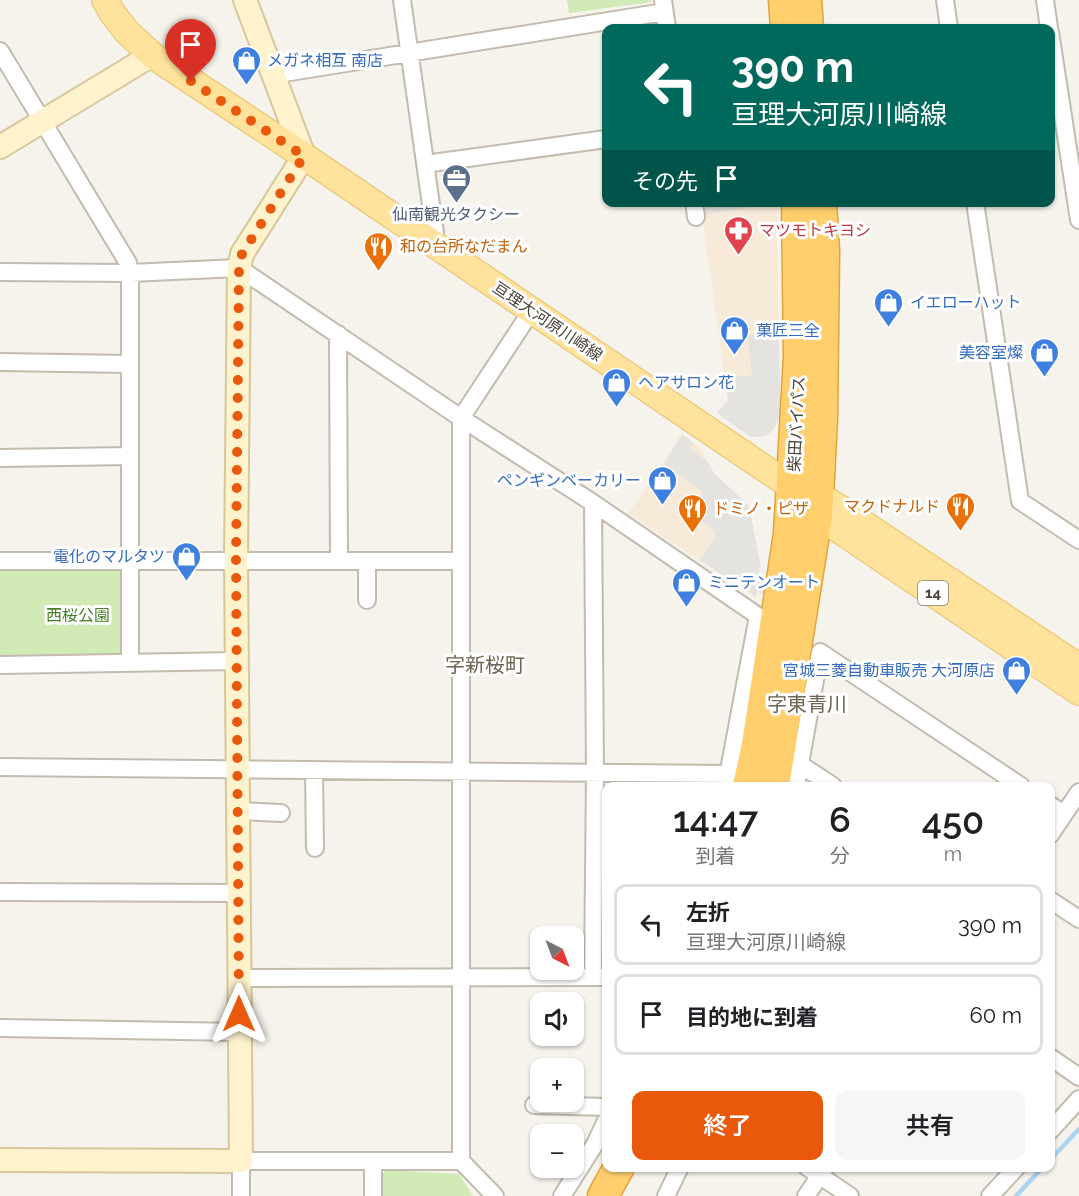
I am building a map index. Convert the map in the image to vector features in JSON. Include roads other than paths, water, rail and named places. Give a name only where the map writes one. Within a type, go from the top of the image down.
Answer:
[{"type":"highway","points":[[784,0],[786,24]]},
{"type":"highway","points":[[806,0],[808,24]]},
{"type":"highway","name":"柴田バイパス","points":[[734,782],[757,745],[789,534],[809,499],[799,356],[797,207]]},
{"type":"highway","name":"柴田バイパス","points":[[774,782],[809,499],[822,419],[824,250],[821,207]]},
{"type":"highway","points":[[603,1196],[616,1172]]},
{"type":"highway","points":[[625,1196],[637,1172]]},
{"type":"main road","name":"亘理大河原川崎線","points":[[105,0],[112,14],[127,32],[152,55],[809,499],[1079,692]]},
{"type":"main road","name":"亘理大河原川崎線","points":[[809,499],[1076,659]]},
{"type":"street","points":[[241,1196],[236,560],[239,268],[242,254],[304,156],[245,0]]},
{"type":"street","points":[[402,0],[435,233],[430,241]]},
{"type":"street","points":[[945,0],[948,24]]},
{"type":"street","points":[[1045,0],[1049,24]]},
{"type":"street","points":[[274,77],[284,73],[665,14]]},
{"type":"street","points":[[0,51],[128,263],[130,273],[130,663]]},
{"type":"street","points":[[0,147],[152,55]]},
{"type":"street","points":[[1055,63],[1079,220]]},
{"type":"street","points":[[425,164],[602,140]]},
{"type":"street","points":[[976,207],[1020,501],[1079,540]]},
{"type":"street","points":[[0,273],[130,273],[239,268],[461,418],[593,503],[758,616],[734,782],[595,773],[0,767]]},
{"type":"street","points":[[494,1195],[461,1161],[461,418],[532,310]]},
{"type":"street","points":[[338,334],[339,561]]},
{"type":"street","points":[[0,362],[130,364]]},
{"type":"street","points":[[0,458],[130,456]]},
{"type":"street","points":[[239,978],[599,977],[593,503]]},
{"type":"street","points":[[0,561],[461,561]]},
{"type":"street","points":[[367,561],[367,600]]},
{"type":"street","points":[[797,782],[820,652],[1015,782]]},
{"type":"street","points":[[0,665],[237,661]]},
{"type":"street","points":[[801,765],[827,782]]},
{"type":"street","points":[[314,770],[315,848]]},
{"type":"street","points":[[1057,810],[1079,792]]},
{"type":"street","points":[[238,812],[281,813]]},
{"type":"street","points":[[0,892],[238,893]]},
{"type":"street","points":[[1055,903],[1079,919]]},
{"type":"street","points":[[0,1028],[240,1032]]},
{"type":"street","points":[[1055,1060],[1079,1077]]},
{"type":"street","points":[[1055,1125],[1079,1099]]},
{"type":"street","points":[[584,1106],[602,1107]]},
{"type":"street","points":[[562,1196],[602,1130]]},
{"type":"street","points":[[0,1160],[461,1161]]},
{"type":"street","points":[[373,1161],[373,1196]]},
{"type":"street","points":[[666,1196],[678,1172]]},
{"type":"street","points":[[806,1196],[816,1172]]},
{"type":"street","points":[[820,1172],[850,1196]]},
{"type":"street","points":[[990,1196],[1011,1172]]},
{"type":"waterway","points":[[1055,1155],[1079,1129]]},
{"type":"waterway","points":[[1016,1196],[1038,1172]]},
{"type":"place","name":"メガネ相互 南店","points":[[246,86]]},
{"type":"place","name":"仙南観光タクシー","points":[[456,204]]},
{"type":"place","name":"マツモトキヨシ","points":[[738,256]]},
{"type":"place","name":"和の台所なだまん","points":[[379,272]]},
{"type":"place","name":"イエローハット","points":[[889,328]]},
{"type":"place","name":"菓匠三全","points":[[735,356]]},
{"type":"place","name":"美容室燦","points":[[1044,378]]},
{"type":"place","name":"ヘアサロン花","points":[[617,408]]},
{"type":"place","name":"ペンギンベーカリー","points":[[662,506]]},
{"type":"place","name":"マクドナルド","points":[[961,532]]},
{"type":"place","name":"ドミノ・ピザ","points":[[692,534]]},
{"type":"place","name":"電化のマルタツ","points":[[186,582]]},
{"type":"place","name":"ミニテンオート","points":[[687,608]]},
{"type":"place","name":"宮城三菱自動車販売 大河原店","points":[[1016,696]]},
{"type":"district","name":"字新桜町","points":[[485,665]]},
{"type":"district","name":"字東青川","points":[[807,704]]},
{"type":"park label","name":"西桜公園","points":[[78,615]]}]
